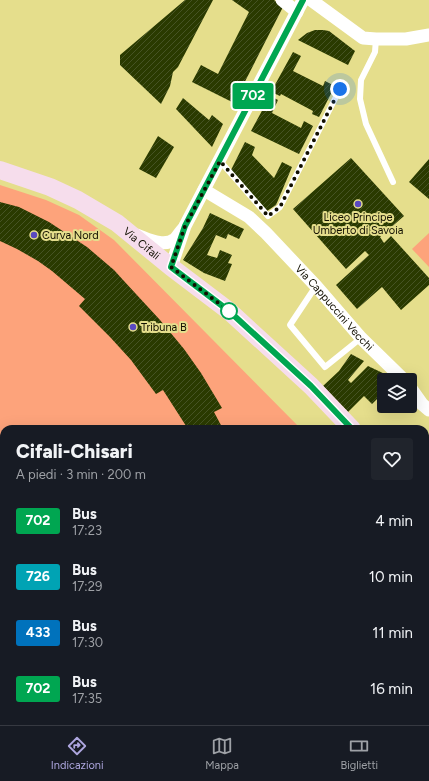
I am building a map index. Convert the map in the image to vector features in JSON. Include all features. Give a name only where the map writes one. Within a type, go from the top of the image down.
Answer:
[{"type":"main road","name":"Via Cifali","points":[[2,172],[50,187],[78,200],[125,230],[235,316],[311,386],[348,425]]},
{"type":"street","points":[[282,0],[297,12]]},
{"type":"street","points":[[171,267],[185,226],[303,0]]},
{"type":"street","points":[[311,0],[364,38],[406,39],[429,35]]},
{"type":"street","name":"Via Cappuccini Vecchi","points":[[204,190],[249,217],[266,233],[316,286],[361,338],[397,373]]},
{"type":"street","points":[[125,230],[151,240],[166,243],[175,239],[185,226]]},
{"type":"street","points":[[417,396],[426,407],[429,418]]},
{"type":"lane","points":[[376,39],[375,52],[361,80],[360,99],[366,124],[393,182]]},
{"type":"lane","points":[[220,161],[268,216],[280,207],[340,89]]},
{"type":"lane","points":[[316,286],[290,324],[325,367],[361,338]]},
{"type":"shaded area","points":[[0,185],[46,200],[79,215],[114,240],[297,425],[0,425]]},
{"type":"shaded area","points":[[429,233],[429,267],[412,249]]},
{"type":"building","points":[[185,0],[213,0],[178,67],[173,72],[170,86],[161,104],[120,65],[120,55]]},
{"type":"building","points":[[232,0],[274,0],[283,7],[234,103],[192,82],[201,65],[218,74],[249,12]]},
{"type":"building","points":[[315,30],[329,31],[355,51],[348,65],[298,40],[307,33]]},
{"type":"building","points":[[293,52],[301,56],[293,71],[323,86],[325,81],[335,86],[319,117],[312,114],[313,111],[281,94],[280,96],[271,92]]},
{"type":"building","points":[[270,96],[278,100],[272,113],[301,128],[304,121],[313,126],[299,154],[251,131]]},
{"type":"building","points":[[183,98],[209,120],[212,115],[223,124],[212,147],[176,109]]},
{"type":"building","points":[[158,136],[174,147],[156,178],[139,169]]},
{"type":"building","points":[[245,142],[255,147],[252,155],[274,178],[282,162],[292,167],[276,205],[267,211],[231,170]]},
{"type":"building","points":[[351,158],[404,216],[380,237],[384,243],[391,236],[429,278],[429,285],[401,310],[382,287],[357,309],[336,285],[369,255],[365,251],[346,269],[293,209]]},
{"type":"building","points":[[429,159],[429,199],[409,182]]},
{"type":"building","name":"Tribuna B","points":[[0,202],[19,207],[49,222],[87,247],[114,270],[160,320],[184,349],[201,373],[222,408],[214,412],[221,425],[185,425],[163,390],[156,394],[131,360],[79,306],[85,299],[38,261],[0,241]]},
{"type":"building","points":[[210,213],[244,229],[239,239],[228,234],[226,239],[216,235],[207,255],[217,258],[220,250],[232,255],[228,263],[232,264],[225,281],[204,273],[183,260],[203,228]]},
{"type":"building","points":[[351,354],[364,361],[348,380],[351,383],[368,366],[383,373],[377,373],[377,399],[372,404],[364,396],[348,412],[323,386],[339,371]]},
{"type":"bus line","name":"702","points":[[303,0],[185,226],[171,267],[229,311],[311,386],[348,425]]},
{"type":"place","name":"Liceo Principe Umberto di Savoia","points":[[358,204]]},
{"type":"place","name":"Curva Nord","points":[[34,235]]},
{"type":"place","name":"Tribuna B","points":[[133,327]]},
{"type":"route","points":[[229,311],[171,267],[185,226],[220,161],[268,216],[280,207],[340,89]]}]
